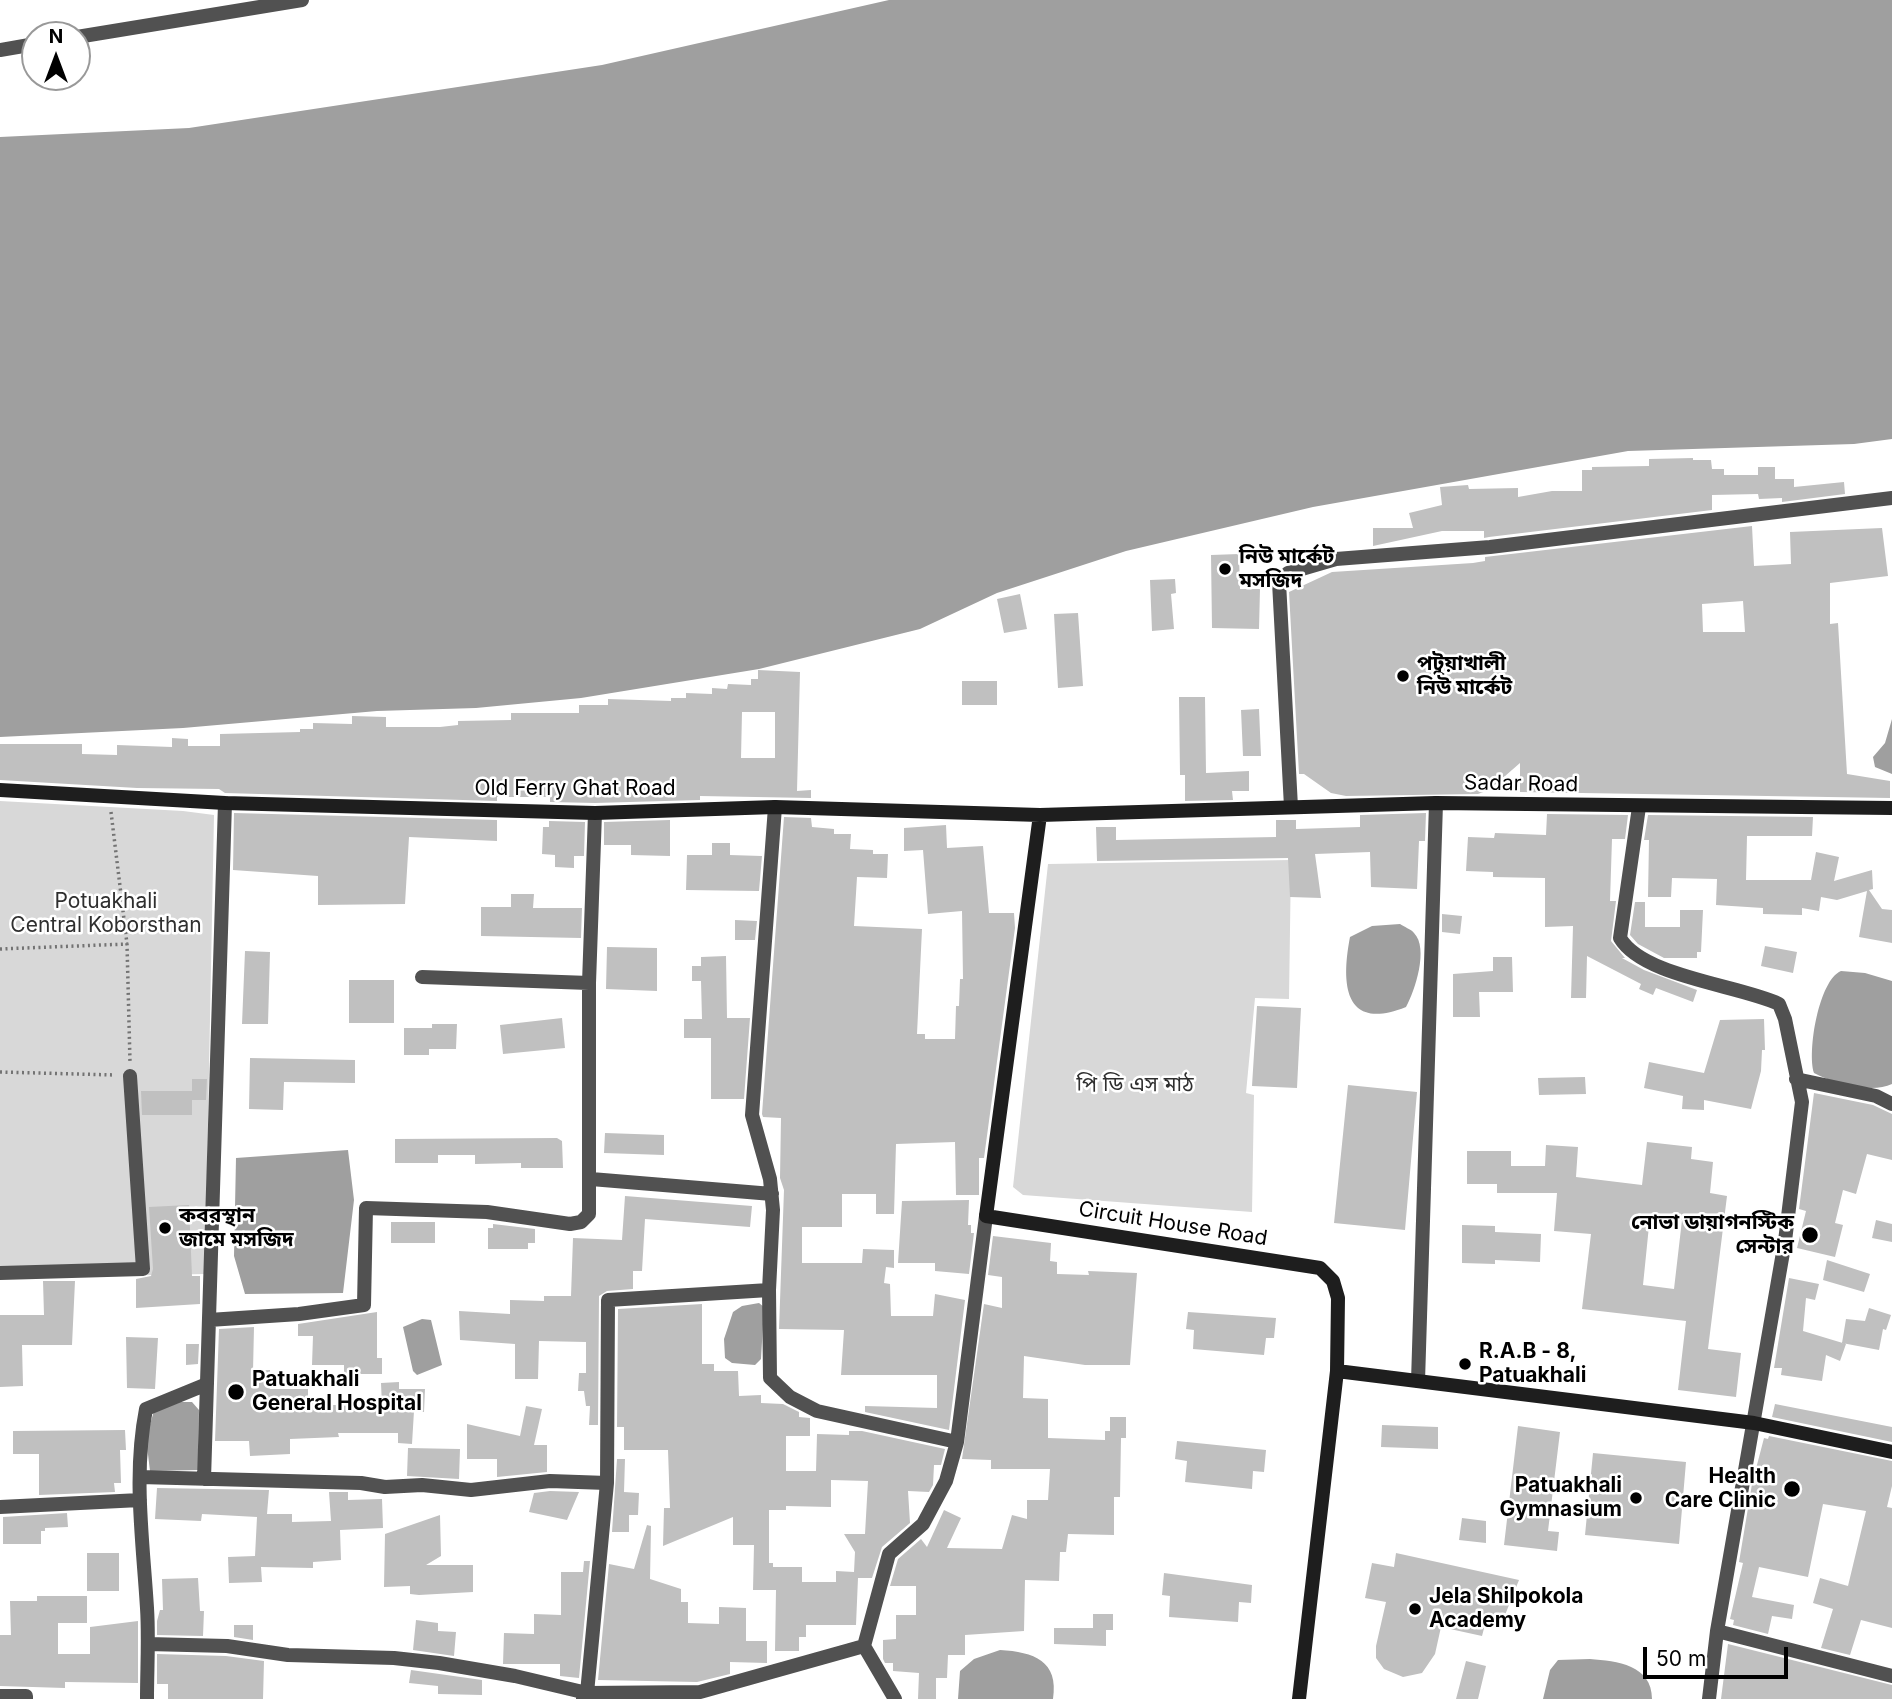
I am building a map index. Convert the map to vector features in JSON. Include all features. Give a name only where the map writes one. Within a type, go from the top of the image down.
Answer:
[{"type":"street","points":[[91,35],[302,0]]},
{"type":"street","points":[[0,50],[21,46]]},
{"type":"street","points":[[1292,807],[1279,582],[1288,573],[1336,559],[1490,547],[1892,498]]},
{"type":"street","name":"Old Ferry Ghat Road","points":[[0,790],[225,803],[595,813],[775,807],[1040,815],[1150,813]]},
{"type":"street","points":[[204,1479],[225,803]]},
{"type":"street","points":[[1418,1381],[1436,803]]},
{"type":"street","name":"Sadar Road","points":[[1150,813],[1436,803],[1892,808]]},
{"type":"street","points":[[775,807],[752,1115],[772,1194],[770,1378],[790,1397],[817,1411],[957,1442]]},
{"type":"street","points":[[1639,807],[1620,938],[1626,949],[1697,981],[1757,993],[1779,1004],[1786,1019],[1802,1102],[1785,1241],[1717,1631],[1709,1699]]},
{"type":"street","points":[[209,1320],[299,1314],[364,1305],[366,1208],[487,1212],[570,1224],[581,1222],[589,1214],[589,983],[595,813]]},
{"type":"street","points":[[895,1699],[864,1646],[889,1554],[923,1524],[946,1480],[957,1442],[1040,815]]},
{"type":"street","points":[[422,977],[589,983]]},
{"type":"street","points":[[0,1273],[143,1269],[130,1076]]},
{"type":"street","points":[[1796,1079],[1876,1096],[1892,1104]]},
{"type":"street","points":[[591,1179],[772,1194]]},
{"type":"street","name":"Circuit House Road","points":[[986,1216],[1320,1268],[1333,1281],[1338,1298],[1337,1371],[1299,1699]]},
{"type":"street","points":[[584,1696],[607,1483],[608,1300],[615,1297],[769,1290]]},
{"type":"street","points":[[1337,1371],[1754,1423],[1892,1452]]},
{"type":"street","points":[[147,1699],[148,1644],[140,1500],[141,1437],[146,1409],[207,1384]]},
{"type":"street","points":[[140,1477],[361,1483],[385,1487],[422,1485],[471,1490],[551,1480],[607,1483]]},
{"type":"street","points":[[0,1507],[140,1500]]},
{"type":"street","points":[[1717,1631],[1892,1676]]},
{"type":"street","points":[[148,1644],[227,1646],[288,1656],[439,1663],[515,1676],[584,1696],[700,1692],[864,1646]]},
{"type":"street","points":[[0,1696],[26,1696],[26,1699]]},
{"type":"path","points":[[0,1072],[130,1076],[127,944],[118,854],[109,800]]},
{"type":"path","points":[[0,949],[127,944]]},
{"type":"green space","name":"Potuakhali Central Koborsthan","points":[[0,801],[214,815],[205,1274],[0,1278]]},
{"type":"green space","name":"পি ডি এস মাঠ","points":[[1291,860],[1289,999],[1255,998],[1246,1093],[1254,1095],[1252,1212],[1023,1195],[1013,1187],[1048,864]]},
{"type":"shaded area","points":[[889,0],[1892,0],[1892,439],[1854,444],[1628,451],[1313,507],[1126,551],[997,593],[920,629],[759,669],[581,698],[476,708],[377,711],[183,728],[0,737],[0,137],[189,128],[602,65]]},
{"type":"shaded area","points":[[1892,719],[1892,774],[1875,767],[1873,757],[1885,743]]},
{"type":"shaded area","points":[[1400,924],[1414,933],[1420,949],[1419,970],[1413,991],[1406,1007],[1385,1013],[1370,1013],[1359,1008],[1351,999],[1347,986],[1350,937],[1372,926]]},
{"type":"shaded area","points":[[1841,971],[1865,973],[1892,981],[1892,1084],[1863,1088],[1841,1084],[1814,1073],[1812,1049],[1821,1001],[1833,977]]},
{"type":"shaded area","points":[[348,1150],[354,1200],[343,1293],[245,1294],[234,1256],[236,1158]]},
{"type":"shaded area","points":[[759,1303],[764,1307],[761,1359],[755,1365],[732,1363],[725,1358],[724,1339],[733,1312],[742,1306]]},
{"type":"shaded area","points":[[422,1319],[431,1320],[442,1365],[417,1375],[413,1371],[403,1327]]},
{"type":"shaded area","points":[[177,1402],[192,1402],[199,1410],[198,1470],[150,1471],[146,1438],[154,1411]]},
{"type":"shaded area","points":[[1000,1650],[1023,1653],[1042,1661],[1052,1676],[1053,1699],[958,1699],[960,1671],[974,1659]]},
{"type":"shaded area","points":[[1558,1660],[1611,1661],[1640,1672],[1650,1688],[1652,1699],[1543,1699],[1550,1670]]},
{"type":"building","points":[[1649,459],[1711,460],[1712,469],[1724,469],[1724,475],[1758,475],[1758,467],[1775,467],[1775,479],[1794,479],[1794,487],[1844,482],[1845,494],[1782,502],[1782,498],[1759,499],[1758,494],[1712,495],[1712,510],[1484,538],[1484,531],[1442,531],[1373,546],[1373,528],[1413,528],[1409,513],[1442,505],[1440,487],[1468,485],[1469,489],[1518,488],[1518,497],[1552,491],[1582,491],[1582,470],[1592,470],[1592,467],[1649,466]]},
{"type":"building","points":[[1752,526],[1754,566],[1791,564],[1790,532],[1882,528],[1888,576],[1830,583],[1830,624],[1838,623],[1847,774],[1890,781],[1890,798],[1520,792],[1520,763],[1489,790],[1478,794],[1346,796],[1331,793],[1304,774],[1299,774],[1289,592],[1332,572],[1473,563],[1485,561],[1485,557]],"holes":[[[1743,601],[1745,632],[1703,632],[1702,604]]]},
{"type":"building","points":[[1239,554],[1240,589],[1260,589],[1259,629],[1212,628],[1211,555]]},
{"type":"building","points":[[1175,579],[1176,593],[1171,594],[1174,629],[1152,631],[1150,580]]},
{"type":"building","points":[[1020,594],[1027,629],[1004,633],[997,599]]},
{"type":"building","points":[[1078,613],[1083,686],[1058,688],[1054,614]]},
{"type":"building","points":[[758,670],[800,672],[797,791],[811,790],[811,798],[700,796],[700,800],[595,803],[550,802],[550,797],[497,797],[497,801],[225,793],[219,789],[137,788],[0,780],[0,744],[82,744],[82,754],[117,755],[117,745],[172,747],[172,738],[188,739],[188,746],[220,746],[220,734],[300,732],[300,729],[313,729],[313,723],[352,724],[352,716],[386,717],[386,727],[440,727],[458,725],[458,721],[511,720],[511,713],[579,713],[579,705],[608,705],[608,699],[671,701],[671,698],[686,698],[686,693],[712,694],[712,688],[727,689],[728,684],[751,685],[751,679],[758,679]],"holes":[[[742,712],[775,712],[775,758],[741,758]]]},
{"type":"building","points":[[962,681],[997,681],[997,705],[962,705]]},
{"type":"building","points":[[1179,697],[1205,697],[1206,773],[1249,771],[1249,791],[1232,791],[1233,800],[1185,801],[1185,775],[1180,775]]},
{"type":"building","points":[[1259,709],[1261,756],[1243,756],[1241,710]]},
{"type":"building","points":[[234,813],[497,820],[497,841],[409,837],[405,904],[318,905],[318,876],[233,870]]},
{"type":"building","points":[[1426,813],[1425,841],[1419,841],[1417,889],[1371,887],[1370,852],[1315,854],[1321,898],[1290,897],[1288,858],[1097,861],[1096,827],[1116,827],[1116,840],[1276,837],[1276,820],[1296,820],[1296,829],[1360,827],[1360,815]]},
{"type":"building","points":[[1547,814],[1628,815],[1625,839],[1612,839],[1610,901],[1616,901],[1611,941],[1625,958],[1622,958],[1644,970],[1697,990],[1693,1002],[1656,988],[1653,995],[1639,989],[1641,984],[1587,956],[1586,998],[1571,998],[1573,926],[1545,927],[1545,878],[1493,877],[1493,872],[1466,871],[1468,837],[1494,838],[1495,833],[1546,835]]},
{"type":"building","points":[[1648,815],[1813,817],[1812,836],[1747,836],[1746,880],[1811,880],[1816,852],[1839,857],[1834,881],[1872,870],[1873,889],[1869,890],[1882,909],[1892,910],[1892,943],[1859,937],[1867,891],[1837,900],[1821,897],[1819,911],[1802,908],[1802,915],[1763,914],[1763,908],[1716,905],[1717,879],[1672,878],[1671,897],[1648,897],[1649,840],[1644,840]]},
{"type":"building","points":[[784,817],[811,818],[812,827],[834,829],[834,834],[851,834],[850,849],[888,854],[887,878],[857,877],[854,926],[922,929],[917,1034],[925,1034],[925,1039],[955,1039],[956,1006],[959,1006],[960,979],[963,979],[962,911],[928,914],[923,850],[904,851],[904,828],[946,825],[947,848],[983,846],[989,913],[1014,913],[1015,928],[984,1158],[979,1158],[979,1195],[956,1195],[955,1142],[896,1144],[894,1214],[876,1214],[876,1194],[842,1194],[842,1227],[802,1227],[802,1263],[862,1263],[863,1249],[894,1250],[894,1268],[886,1267],[884,1283],[890,1284],[891,1316],[933,1316],[935,1294],[965,1300],[949,1430],[865,1412],[865,1406],[937,1408],[937,1375],[841,1375],[844,1330],[779,1329],[784,1190],[780,1178],[781,1118],[763,1117],[762,1114]]},
{"type":"building","points":[[670,820],[670,856],[631,855],[631,845],[604,845],[604,822]]},
{"type":"building","points":[[549,821],[585,822],[584,856],[574,856],[574,868],[555,867],[555,855],[542,854],[543,827],[549,827]]},
{"type":"building","points":[[712,843],[730,843],[730,855],[762,856],[759,891],[686,890],[687,855],[712,855]]},
{"type":"building","points":[[511,894],[534,894],[533,908],[582,908],[581,938],[481,936],[481,907],[511,907]]},
{"type":"building","points":[[1635,902],[1645,902],[1645,927],[1680,927],[1680,910],[1703,910],[1701,952],[1697,952],[1697,958],[1664,958],[1638,944],[1630,935]]},
{"type":"building","points":[[1442,914],[1462,916],[1460,934],[1442,932]]},
{"type":"building","points":[[735,920],[757,921],[755,940],[735,940]]},
{"type":"building","points":[[1765,946],[1797,952],[1793,973],[1761,966]]},
{"type":"building","points":[[607,947],[657,948],[657,991],[606,989]]},
{"type":"building","points":[[245,951],[270,952],[268,1024],[242,1024]]},
{"type":"building","points":[[726,956],[727,1018],[750,1018],[744,1099],[711,1099],[711,1038],[684,1038],[684,1019],[702,1019],[701,981],[692,981],[692,966],[701,966],[701,957]]},
{"type":"building","points":[[1493,957],[1512,957],[1513,992],[1479,992],[1480,1017],[1453,1017],[1453,974],[1493,971]]},
{"type":"building","points":[[349,980],[394,980],[394,1023],[349,1023]]},
{"type":"building","points":[[1257,1006],[1301,1008],[1297,1088],[1252,1086]]},
{"type":"building","points":[[562,1018],[565,1048],[503,1054],[500,1025]]},
{"type":"building","points":[[1764,1019],[1765,1050],[1762,1050],[1761,1071],[1751,1109],[1704,1100],[1704,1110],[1682,1109],[1683,1096],[1644,1088],[1649,1062],[1704,1073],[1720,1020]]},
{"type":"building","points":[[432,1024],[457,1024],[456,1049],[429,1049],[429,1055],[404,1055],[404,1028],[432,1028]]},
{"type":"building","points":[[250,1058],[355,1060],[355,1083],[284,1082],[283,1110],[249,1109]]},
{"type":"building","points":[[1585,1077],[1586,1094],[1539,1095],[1538,1078]]},
{"type":"building","points":[[192,1079],[207,1079],[206,1100],[192,1100]]},
{"type":"building","points":[[1348,1085],[1417,1092],[1405,1230],[1334,1223]]},
{"type":"building","points":[[141,1091],[192,1091],[192,1115],[142,1115]]},
{"type":"building","points":[[1814,1093],[1873,1105],[1892,1114],[1892,1160],[1867,1154],[1856,1194],[1843,1190],[1835,1223],[1843,1225],[1835,1257],[1797,1248],[1806,1211],[1799,1209]]},
{"type":"building","points":[[605,1133],[664,1135],[664,1155],[604,1153]]},
{"type":"building","points":[[557,1138],[562,1141],[563,1168],[521,1168],[521,1163],[475,1164],[475,1155],[438,1155],[438,1163],[395,1163],[395,1139]]},
{"type":"building","points":[[1647,1142],[1692,1147],[1691,1159],[1713,1162],[1710,1193],[1727,1196],[1708,1349],[1741,1353],[1736,1397],[1678,1390],[1686,1321],[1582,1309],[1591,1234],[1554,1231],[1557,1193],[1497,1193],[1497,1184],[1467,1184],[1467,1151],[1511,1151],[1511,1166],[1545,1166],[1546,1145],[1578,1147],[1576,1177],[1642,1185]],"holes":[[[1650,1216],[1682,1220],[1674,1289],[1643,1285]]]},
{"type":"building","points":[[625,1196],[752,1206],[750,1227],[645,1219],[642,1271],[633,1271],[633,1289],[607,1291],[599,1296],[598,1425],[589,1425],[590,1406],[586,1406],[584,1391],[578,1391],[579,1373],[586,1373],[586,1342],[539,1341],[538,1379],[515,1379],[515,1344],[460,1340],[459,1311],[510,1314],[510,1300],[544,1301],[544,1296],[571,1296],[573,1238],[622,1240]]},
{"type":"building","points":[[969,1200],[968,1225],[971,1225],[971,1233],[974,1233],[969,1274],[935,1271],[935,1263],[898,1263],[902,1201]]},
{"type":"building","points":[[189,1205],[192,1276],[200,1276],[200,1304],[136,1308],[136,1279],[151,1276],[153,1269],[149,1207]]},
{"type":"building","points":[[1876,1220],[1892,1224],[1892,1242],[1872,1238]]},
{"type":"building","points":[[391,1222],[435,1222],[435,1243],[391,1243]]},
{"type":"building","points":[[493,1224],[535,1229],[535,1243],[528,1243],[528,1249],[488,1249],[488,1228],[493,1228]]},
{"type":"building","points":[[1462,1225],[1495,1226],[1495,1232],[1541,1234],[1540,1262],[1495,1260],[1495,1264],[1462,1263]]},
{"type":"building","points":[[993,1236],[1051,1243],[1050,1261],[1057,1262],[1057,1274],[1089,1275],[1088,1271],[1137,1273],[1130,1365],[1085,1365],[1024,1356],[1023,1398],[1048,1399],[1048,1438],[1105,1440],[1105,1431],[1110,1431],[1110,1417],[1126,1417],[1126,1438],[1121,1438],[1120,1497],[1114,1497],[1114,1535],[1068,1534],[1066,1552],[1060,1552],[1059,1581],[1025,1580],[1024,1631],[965,1635],[965,1655],[948,1655],[947,1678],[936,1678],[936,1699],[918,1699],[919,1673],[893,1671],[893,1663],[885,1663],[883,1659],[883,1640],[896,1639],[896,1615],[916,1615],[916,1586],[890,1586],[898,1559],[921,1539],[927,1547],[944,1510],[961,1518],[947,1548],[1002,1549],[1012,1515],[1027,1519],[1027,1500],[1048,1500],[1050,1469],[991,1469],[991,1460],[962,1459],[984,1304],[1002,1308],[1002,1277],[988,1275]]},
{"type":"building","points":[[1827,1260],[1870,1274],[1864,1292],[1823,1280]]},
{"type":"building","points":[[1789,1278],[1819,1284],[1815,1300],[1806,1298],[1803,1331],[1846,1344],[1840,1361],[1826,1355],[1822,1381],[1781,1375],[1782,1368],[1774,1368]]},
{"type":"building","points":[[43,1281],[75,1281],[72,1345],[22,1345],[23,1386],[0,1387],[0,1315],[44,1315]]},
{"type":"building","points":[[702,1304],[702,1364],[714,1364],[714,1371],[738,1371],[739,1396],[761,1395],[761,1403],[783,1404],[799,1412],[799,1417],[810,1418],[810,1436],[786,1436],[786,1471],[816,1471],[817,1434],[849,1435],[849,1431],[862,1431],[945,1449],[941,1465],[934,1465],[933,1485],[929,1492],[908,1491],[910,1523],[882,1547],[872,1578],[858,1578],[856,1625],[806,1625],[806,1637],[799,1637],[799,1651],[775,1651],[776,1590],[753,1590],[754,1545],[733,1545],[733,1517],[663,1546],[664,1508],[670,1508],[668,1450],[624,1450],[624,1427],[617,1427],[618,1309]],"holes":[[[831,1480],[868,1481],[865,1534],[844,1534],[855,1552],[854,1572],[836,1571],[836,1582],[802,1582],[802,1567],[773,1567],[773,1563],[769,1563],[769,1510],[786,1510],[786,1506],[831,1507]]]},
{"type":"building","points":[[1869,1308],[1891,1315],[1886,1330],[1883,1329],[1879,1350],[1842,1343],[1846,1319],[1865,1321]]},
{"type":"building","points":[[377,1312],[377,1358],[382,1358],[382,1374],[344,1374],[344,1365],[312,1365],[313,1336],[298,1336],[298,1324]]},
{"type":"building","points":[[1188,1312],[1276,1318],[1274,1338],[1266,1338],[1264,1355],[1193,1349],[1194,1330],[1186,1329]]},
{"type":"building","points":[[254,1327],[253,1371],[270,1370],[270,1389],[308,1389],[308,1399],[333,1397],[333,1405],[382,1406],[381,1383],[399,1382],[399,1389],[425,1389],[424,1412],[414,1411],[412,1444],[398,1443],[398,1433],[338,1433],[339,1437],[290,1439],[290,1454],[250,1456],[249,1441],[215,1441],[219,1329]]},
{"type":"building","points":[[126,1337],[158,1338],[155,1389],[127,1388]]},
{"type":"building","points":[[186,1344],[199,1344],[198,1364],[186,1365]]},
{"type":"building","points":[[1775,1404],[1892,1427],[1892,1442],[1772,1417]]},
{"type":"building","points":[[526,1406],[542,1409],[534,1445],[547,1445],[547,1472],[497,1477],[497,1459],[467,1459],[467,1424],[520,1436]]},
{"type":"building","points":[[1382,1425],[1438,1427],[1438,1449],[1381,1447]]},
{"type":"building","points":[[1518,1426],[1560,1432],[1548,1531],[1559,1532],[1557,1551],[1504,1545]]},
{"type":"building","points":[[125,1430],[126,1450],[120,1450],[121,1483],[114,1483],[115,1492],[39,1495],[39,1454],[13,1454],[13,1431]]},
{"type":"building","points":[[1769,1436],[1892,1461],[1892,1486],[1887,1507],[1892,1508],[1892,1628],[1861,1620],[1850,1655],[1821,1648],[1833,1609],[1813,1603],[1820,1578],[1848,1586],[1866,1511],[1823,1504],[1808,1577],[1759,1567],[1752,1597],[1794,1605],[1792,1619],[1772,1616],[1768,1634],[1733,1625],[1734,1620],[1730,1619],[1743,1563],[1739,1562],[1752,1484],[1764,1438],[1768,1439]]},
{"type":"building","points":[[1177,1441],[1266,1450],[1264,1472],[1253,1471],[1252,1489],[1185,1482],[1187,1461],[1175,1459]]},
{"type":"building","points":[[408,1448],[460,1449],[459,1479],[407,1476]]},
{"type":"building","name":"Patuakhali Gymnasium","points":[[1593,1453],[1686,1462],[1679,1544],[1585,1535]]},
{"type":"building","points":[[617,1459],[625,1459],[624,1492],[639,1493],[638,1515],[629,1515],[629,1532],[612,1532]]},
{"type":"building","points":[[157,1488],[269,1490],[267,1514],[292,1514],[292,1522],[331,1521],[329,1492],[348,1492],[348,1500],[382,1499],[383,1528],[340,1530],[341,1560],[313,1562],[313,1568],[261,1567],[262,1582],[229,1583],[228,1557],[255,1556],[257,1517],[202,1514],[201,1521],[155,1519]]},
{"type":"building","points":[[579,1492],[567,1520],[529,1512],[534,1493]]},
{"type":"building","points":[[67,1513],[68,1527],[45,1528],[45,1531],[41,1531],[41,1544],[3,1544],[3,1517]]},
{"type":"building","points":[[440,1515],[441,1556],[426,1565],[473,1565],[473,1592],[419,1595],[410,1594],[410,1586],[384,1587],[385,1534]]},
{"type":"building","points":[[1462,1518],[1486,1521],[1486,1543],[1459,1540]]},
{"type":"building","points":[[647,1525],[651,1526],[650,1579],[681,1589],[681,1602],[688,1602],[688,1623],[719,1624],[719,1607],[746,1608],[746,1641],[767,1641],[767,1663],[730,1662],[730,1674],[697,1682],[598,1680],[609,1564],[634,1569]]},
{"type":"building","points":[[87,1553],[119,1553],[119,1591],[87,1591]]},
{"type":"building","points":[[1396,1553],[1519,1580],[1503,1620],[1487,1617],[1482,1636],[1441,1627],[1435,1654],[1422,1673],[1403,1677],[1384,1669],[1376,1658],[1376,1646],[1386,1602],[1365,1598],[1372,1563],[1394,1567]]},
{"type":"building","points":[[584,1561],[590,1561],[579,1678],[560,1676],[560,1664],[503,1664],[504,1633],[534,1634],[534,1614],[561,1615],[561,1572],[583,1572]]},
{"type":"building","points":[[1164,1573],[1252,1585],[1251,1603],[1239,1602],[1238,1622],[1169,1617],[1170,1596],[1162,1595]]},
{"type":"building","points":[[198,1578],[200,1611],[204,1611],[203,1636],[157,1635],[157,1621],[160,1610],[163,1610],[162,1579]]},
{"type":"building","points":[[37,1596],[87,1596],[87,1623],[58,1623],[58,1654],[90,1654],[90,1627],[138,1621],[138,1683],[65,1682],[65,1688],[0,1686],[0,1635],[11,1635],[10,1601],[37,1601]]},
{"type":"building","points":[[1093,1614],[1113,1614],[1113,1630],[1106,1630],[1106,1646],[1054,1644],[1054,1628],[1093,1628]]},
{"type":"building","points":[[416,1620],[438,1623],[438,1631],[456,1632],[454,1656],[413,1650]]},
{"type":"building","points":[[234,1625],[253,1625],[253,1640],[234,1637]]},
{"type":"building","points":[[1728,1644],[1892,1685],[1892,1699],[1721,1699]]},
{"type":"building","points":[[157,1654],[226,1656],[264,1661],[263,1699],[168,1699],[168,1684],[157,1684]]},
{"type":"building","points":[[1466,1661],[1486,1666],[1478,1699],[1456,1699]]},
{"type":"building","points":[[411,1670],[482,1680],[482,1695],[438,1694],[438,1686],[409,1683]]},
{"type":"place","name":"নিউ মার্কেট মসজিদ","points":[[1225,569]]},
{"type":"place","name":"পটুয়াখালী নিউ মার্কেট","points":[[1403,676]]},
{"type":"place","name":"কবরস্থান জামে মসজিদ","points":[[165,1228]]},
{"type":"place","name":"নোভা ডায়াগনস্টিক সেন্টার","points":[[1810,1235]]},
{"type":"place","name":"R.A.B - 8, Patuakhali","points":[[1465,1364]]},
{"type":"place","name":"Patuakhali General Hospital","points":[[236,1392]]},
{"type":"place","name":"Health Care Clinic","points":[[1792,1489]]},
{"type":"place","name":"Patuakhali Gymnasium","points":[[1636,1498]]},
{"type":"place","name":"Jela Shilpokola Academy","points":[[1415,1609]]}]
